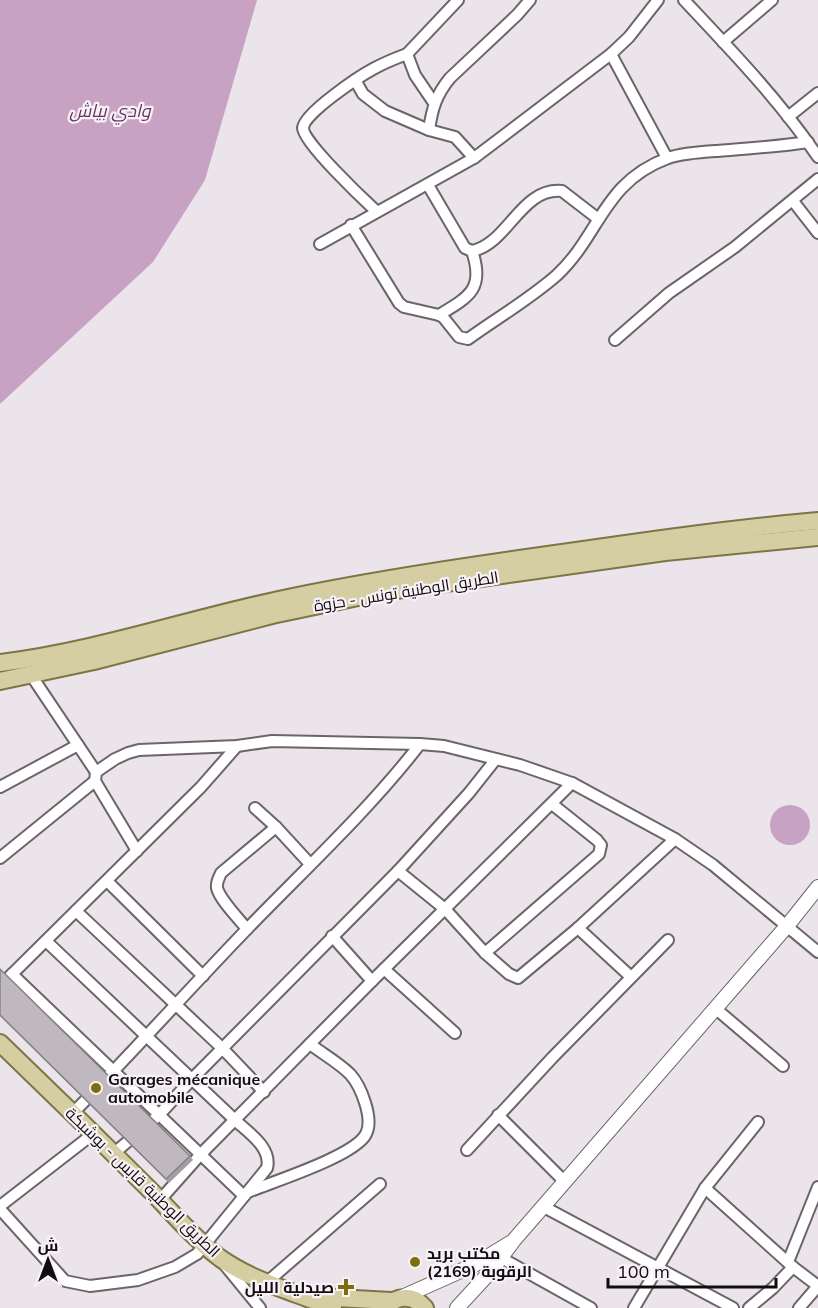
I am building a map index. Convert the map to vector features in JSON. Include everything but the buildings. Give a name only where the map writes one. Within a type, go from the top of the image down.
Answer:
[{"type":"main road","name":"الطريق الوطنية تونس - حزوة","points":[[560,560],[666,538],[818,521]]},
{"type":"main road","name":"الطريق الوطنية تونس - حزوة","points":[[0,681],[28,668],[89,647],[288,598],[364,583],[560,560],[818,537]]},
{"type":"main road","name":"الطريق الوطنية تونس - حزوة","points":[[0,663],[28,668]]},
{"type":"main road","name":"الطريق الوطنية قابس - بوشبكة","points":[[0,1043],[219,1257],[243,1273],[333,1308]]},
{"type":"main road","name":"الطريق الوطنية قابس - بوشبكة","points":[[303,1295],[392,1302],[416,1300],[425,1308]]},
{"type":"street","points":[[376,211],[328,163],[305,135],[303,128],[309,116],[355,80],[407,54],[458,0]]},
{"type":"street","points":[[429,130],[434,103],[450,78],[530,0]]},
{"type":"street","points":[[320,244],[474,158],[611,54],[629,37],[657,0]]},
{"type":"street","points":[[684,0],[788,117],[818,157]]},
{"type":"street","points":[[723,42],[772,0]]},
{"type":"street","points":[[407,54],[415,75],[434,103]]},
{"type":"street","points":[[611,54],[667,158]]},
{"type":"street","points":[[355,80],[363,94],[385,111],[429,130],[455,137],[474,158]]},
{"type":"street","points":[[788,117],[818,93]]},
{"type":"street","points":[[351,225],[399,303],[404,307],[439,315],[459,337],[468,339],[557,275],[575,254],[597,218],[624,184],[667,158],[808,142]]},
{"type":"street","points":[[615,340],[669,293],[735,247],[818,179]]},
{"type":"street","points":[[428,185],[465,248],[471,251],[477,269],[473,290],[469,296],[439,315]]},
{"type":"street","points":[[471,251],[496,238],[521,209],[546,193],[562,191],[597,218]]},
{"type":"street","points":[[793,201],[818,233]]},
{"type":"street","points":[[28,668],[78,745],[137,851]]},
{"type":"street","points":[[0,858],[115,759],[139,750],[237,746],[272,741],[444,746],[520,765],[572,783],[675,839],[713,865],[818,952]]},
{"type":"street","points":[[73,1113],[247,929],[365,810],[390,783],[420,744]]},
{"type":"street","points":[[0,787],[78,745]]},
{"type":"street","points":[[0,986],[201,787],[237,746]]},
{"type":"street","points":[[113,1154],[159,1115],[222,1048],[398,871],[455,809],[496,759]]},
{"type":"street","points":[[160,1200],[200,1155],[572,783]]},
{"type":"street","points":[[485,952],[599,854],[601,845],[597,840],[552,804]]},
{"type":"street","points":[[255,808],[310,864]]},
{"type":"street","points":[[247,929],[221,896],[217,882],[221,873],[276,827]]},
{"type":"street","points":[[398,871],[445,909],[509,974],[518,978],[578,928],[675,839]]},
{"type":"street","points":[[107,881],[204,976]]},
{"type":"street","points":[[457,1308],[498,1256],[544,1207],[787,926],[818,887]]},
{"type":"street","points":[[76,910],[222,1048],[264,1092]]},
{"type":"street","points":[[578,928],[631,977]]},
{"type":"street","points":[[332,936],[372,981]]},
{"type":"street","points":[[467,1150],[498,1115],[668,940]]},
{"type":"street","points":[[46,941],[265,1150],[268,1156],[267,1168],[205,1245],[196,1254],[175,1267],[138,1280],[90,1286],[76,1284],[65,1281],[0,1208],[93,1134]]},
{"type":"street","points":[[384,969],[455,1033]]},
{"type":"street","points":[[12,974],[200,1155],[245,1194]]},
{"type":"street","points":[[715,1008],[783,1066]]},
{"type":"street","points":[[245,1194],[338,1155],[366,1134],[368,1122],[365,1103],[357,1084],[348,1072],[310,1044]]},
{"type":"street","points":[[498,1115],[565,1182]]},
{"type":"street","points":[[634,1308],[705,1188],[758,1122]]},
{"type":"street","points":[[266,1283],[380,1184]]},
{"type":"street","points":[[749,1308],[790,1264],[818,1187]]},
{"type":"street","points":[[705,1188],[818,1286],[800,1308]]},
{"type":"street","points":[[544,1207],[734,1308]]},
{"type":"street","points":[[392,1302],[498,1256],[591,1308]]},
{"type":"street","points":[[219,1257],[256,1307]]},
{"type":"water","name":"وادي بياش","points":[[0,0],[257,0],[205,180],[153,262],[0,404]]},
{"type":"water","points":[[790,805],[804,811],[810,825],[804,839],[790,845],[776,839],[770,825],[776,811]]},
{"type":"place","name":"Garages mécanique automobile","points":[[96,1088]]},
{"type":"place","name":"مكتب بريد الرقوبة (2169)","points":[[415,1262]]},
{"type":"place","name":"صيدلية الليل","points":[[346,1287]]}]
